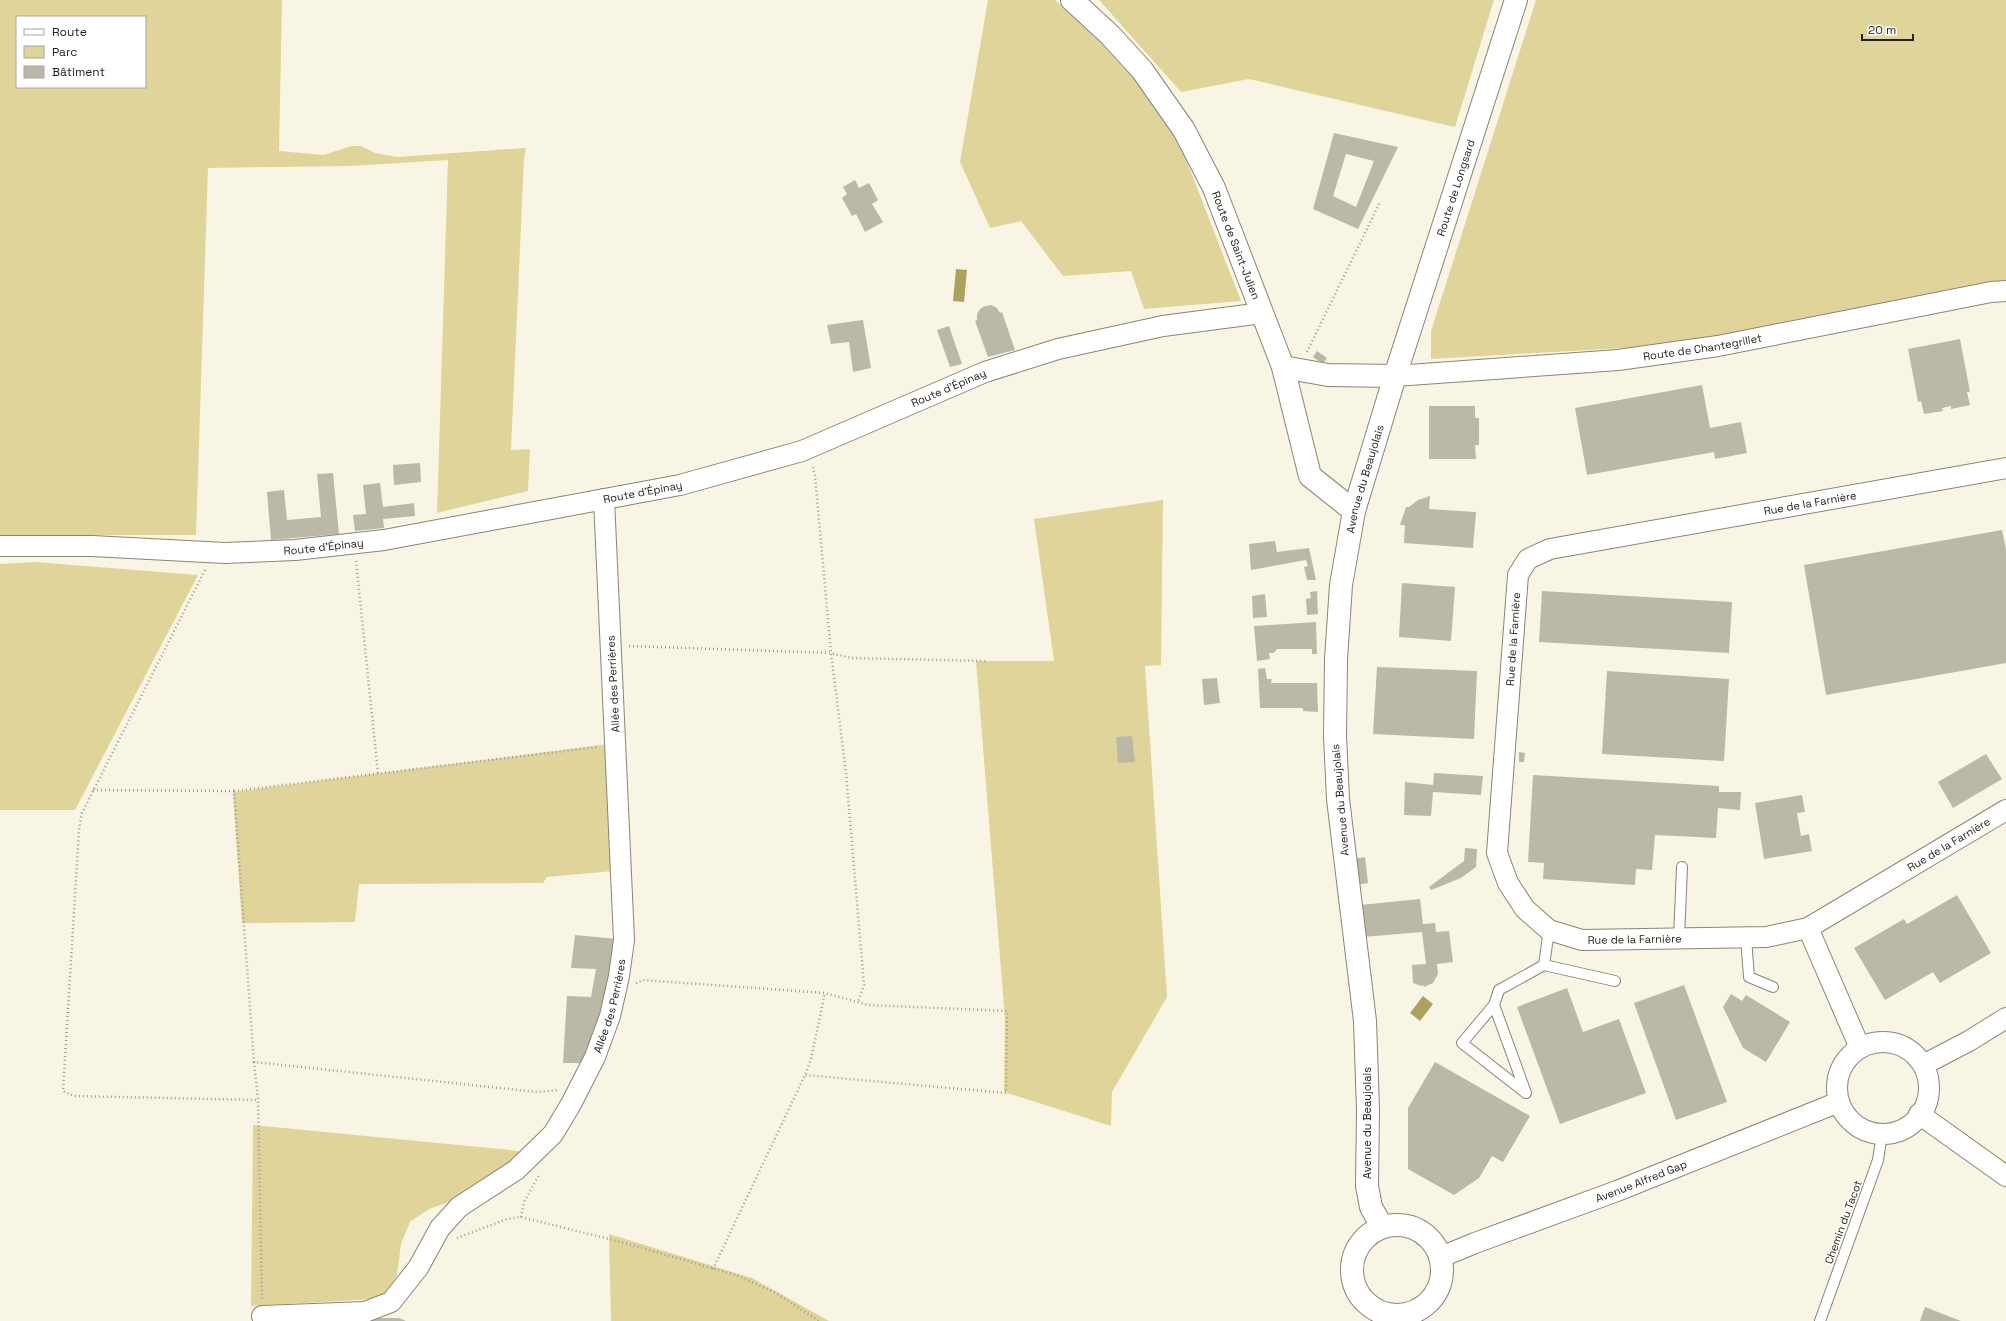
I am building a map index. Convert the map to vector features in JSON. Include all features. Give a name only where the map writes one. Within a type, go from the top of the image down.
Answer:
[{"type":"main road","name":"Route de Saint-Julien","points":[[1072,0],[1110,35],[1142,70],[1184,130],[1214,188],[1262,313],[1291,368],[1310,476],[1354,511]]},
{"type":"main road","name":"Route de Longsard","points":[[1395,376],[1516,0]]},
{"type":"main road","points":[[1291,368],[1328,375],[1395,376]]},
{"type":"main road","name":"Avenue du Beaujolais","points":[[1382,1227],[1371,1207],[1367,1186],[1368,1110],[1365,1021],[1338,799],[1335,736],[1336,659],[1341,585],[1354,511],[1395,376]]},
{"type":"main road","points":[[1407,1225],[1430,1237],[1442,1257],[1442,1281],[1432,1301],[1414,1313],[1394,1316],[1371,1316],[1354,1283],[1352,1268],[1356,1251],[1367,1236],[1382,1227],[1407,1225]]},
{"type":"street","name":"Route de Chantegrillet","points":[[1395,376],[1618,360],[1718,346],[1991,292],[2006,291]]},
{"type":"street","name":"Route d'Épinay","points":[[0,546],[92,546],[207,552],[295,550],[384,540],[680,485],[806,450],[985,372],[1058,349],[1163,326],[1262,313]]},
{"type":"street","name":"Rue de la Farnière","points":[[2006,468],[1550,549],[1528,559],[1518,575],[1498,853],[1508,883],[1525,910],[1549,930],[1582,940],[1766,937],[1808,928],[2006,810]]},
{"type":"street","name":"Allée des Perrières","points":[[262,1316],[365,1312],[391,1302],[418,1268],[440,1228],[459,1206],[516,1170],[553,1134],[595,1057],[610,1016],[624,940],[604,499]]},
{"type":"street","points":[[1808,928],[1860,1048]]},
{"type":"street","points":[[1923,1065],[1969,1041],[2006,1018]]},
{"type":"street","points":[[1877,1042],[1894,1043],[1913,1053],[1923,1065],[1927,1075],[1929,1091],[1925,1106],[1912,1124],[1898,1131],[1882,1134],[1868,1131],[1854,1124],[1847,1116],[1839,1102],[1837,1090],[1839,1074],[1847,1059],[1860,1048],[1877,1042]]},
{"type":"street","name":"Avenue Alfred Gap","points":[[1442,1257],[1475,1243],[1617,1191],[1839,1102]]},
{"type":"street","points":[[1919,1114],[2006,1176]]},
{"type":"lane","points":[[1679,938],[1682,867]]},
{"type":"lane","points":[[1544,965],[1549,930]]},
{"type":"lane","points":[[1746,938],[1749,977],[1774,987]]},
{"type":"lane","points":[[1494,1005],[1526,1093],[1462,1043],[1494,1005],[1499,990],[1544,965],[1615,981]]},
{"type":"lane","name":"Chemin du Tacot","points":[[1818,1320],[1878,1160],[1882,1134]]},
{"type":"path","points":[[1291,368],[1380,202]]},
{"type":"path","points":[[806,450],[815,476],[831,652],[846,773],[864,985],[858,1002]]},
{"type":"path","points":[[354,544],[378,773]]},
{"type":"path","points":[[207,552],[203,576],[131,713],[82,813],[79,830],[63,1091],[74,1096],[258,1100]]},
{"type":"path","points":[[611,645],[650,648],[831,652],[852,658],[987,660]]},
{"type":"path","points":[[93,790],[234,791],[615,744]]},
{"type":"path","points":[[234,791],[258,1100],[262,1316]]},
{"type":"path","points":[[616,989],[644,980],[824,993],[868,1005],[1007,1011],[1006,1094],[805,1075]]},
{"type":"path","points":[[714,1269],[805,1075],[811,1059],[824,993]]},
{"type":"path","points":[[254,1062],[538,1092],[562,1090],[576,1094]]},
{"type":"path","points":[[453,1241],[507,1219],[521,1217],[621,1242],[736,1276],[776,1293],[819,1321]]},
{"type":"green space","points":[[0,0],[282,0],[279,151],[324,155],[351,146],[361,146],[375,153],[397,157],[526,148],[524,158],[511,450],[530,449],[528,491],[437,513],[448,160],[351,166],[208,168],[196,535],[0,535]]},
{"type":"green space","points":[[988,0],[1055,0],[1090,28],[1134,75],[1175,131],[1241,301],[1144,309],[1131,271],[1063,276],[1021,221],[990,228],[960,162]]},
{"type":"green space","points":[[1099,0],[1494,0],[1455,127],[1249,79],[1181,92]]},
{"type":"green space","points":[[1536,0],[2006,0],[2006,281],[1792,324],[1641,347],[1431,359],[1431,331]]},
{"type":"green space","points":[[1163,500],[1161,665],[1145,666],[1167,997],[1112,1092],[1111,1126],[1004,1092],[1005,1019],[976,661],[1054,661],[1034,519]]},
{"type":"green space","points":[[35,562],[198,575],[75,810],[0,810],[0,564]]},
{"type":"green space","points":[[609,744],[613,871],[547,877],[543,883],[359,884],[355,922],[242,923],[233,792]]},
{"type":"green space","points":[[253,1125],[519,1151],[511,1166],[457,1199],[429,1209],[410,1222],[401,1244],[397,1275],[388,1291],[375,1299],[251,1306]]},
{"type":"green space","points":[[609,1234],[752,1278],[829,1321],[611,1321]]},
{"type":"shaded area","points":[[956,269],[967,270],[964,302],[953,301]]},
{"type":"shaded area","points":[[1423,996],[1433,1004],[1420,1021],[1410,1013]]},
{"type":"building","points":[[1334,133],[1398,147],[1358,229],[1313,209]],"holes":[[[1346,154],[1374,161],[1356,207],[1333,196]]]},
{"type":"building","points":[[855,180],[859,188],[869,183],[878,200],[872,204],[883,222],[865,232],[856,214],[852,216],[842,198],[847,194],[843,187]]},
{"type":"building","points":[[991,305],[997,308],[1000,313],[1002,312],[1015,350],[988,357],[975,321],[977,320],[977,314],[980,309]]},
{"type":"building","points":[[863,320],[871,368],[853,372],[849,342],[831,344],[827,325]]},
{"type":"building","points":[[949,326],[962,364],[950,367],[937,330]]},
{"type":"building","points":[[1960,339],[1970,392],[1967,392],[1970,405],[1951,409],[1951,406],[1942,408],[1943,411],[1924,414],[1921,401],[1918,402],[1908,349]]},
{"type":"building","points":[[1317,351],[1327,358],[1323,364],[1313,357]]},
{"type":"building","points":[[1702,385],[1710,428],[1741,422],[1747,453],[1715,459],[1714,452],[1587,475],[1575,408]]},
{"type":"building","points":[[1429,406],[1475,406],[1475,418],[1479,418],[1479,445],[1475,445],[1476,459],[1429,459]]},
{"type":"building","points":[[420,463],[421,482],[394,485],[393,465]]},
{"type":"building","points":[[333,473],[339,534],[271,540],[267,492],[284,490],[287,520],[321,517],[317,474]]},
{"type":"building","points":[[380,483],[383,507],[414,503],[415,516],[383,519],[384,528],[355,531],[353,515],[366,514],[363,485]]},
{"type":"building","points":[[1430,496],[1429,509],[1476,512],[1473,548],[1404,543],[1405,525],[1400,525],[1406,507],[1409,507],[1418,500]]},
{"type":"building","points":[[2002,530],[2006,549],[2006,663],[1826,695],[1804,565]]},
{"type":"building","points":[[1275,541],[1277,552],[1309,548],[1316,580],[1307,580],[1304,567],[1308,566],[1306,560],[1251,570],[1249,544]]},
{"type":"building","points":[[1402,583],[1455,587],[1451,641],[1399,637]]},
{"type":"building","points":[[1317,591],[1318,614],[1307,615],[1306,599],[1311,598],[1310,592]]},
{"type":"building","points":[[1542,591],[1732,602],[1729,653],[1539,642]]},
{"type":"building","points":[[1265,594],[1267,617],[1253,618],[1252,596]]},
{"type":"building","points":[[1316,622],[1317,654],[1312,654],[1312,649],[1277,649],[1274,653],[1269,653],[1270,659],[1257,661],[1254,626]]},
{"type":"building","points":[[1377,667],[1477,671],[1474,739],[1373,734]]},
{"type":"building","points":[[1265,668],[1267,679],[1272,679],[1271,683],[1317,683],[1318,712],[1303,711],[1303,708],[1260,708],[1258,669]]},
{"type":"building","points":[[1607,671],[1729,679],[1724,761],[1602,754]]},
{"type":"building","points":[[1217,678],[1220,703],[1204,705],[1202,679]]},
{"type":"building","points":[[1132,736],[1135,762],[1118,763],[1116,737]]},
{"type":"building","points":[[1519,752],[1525,753],[1524,762],[1519,762]]},
{"type":"building","points":[[1986,754],[2002,779],[1953,808],[1938,782]]},
{"type":"building","points":[[1434,773],[1483,776],[1481,795],[1433,792],[1431,816],[1404,815],[1405,782],[1433,785]]},
{"type":"building","points":[[1533,775],[1719,786],[1719,792],[1741,792],[1740,810],[1718,808],[1716,838],[1655,835],[1652,870],[1636,869],[1635,885],[1543,879],[1544,863],[1528,862]]},
{"type":"building","points":[[1802,795],[1805,812],[1797,813],[1801,836],[1809,834],[1812,851],[1764,859],[1755,803]]},
{"type":"building","points":[[1465,848],[1477,849],[1476,867],[1461,878],[1431,890],[1429,887],[1464,861]]},
{"type":"building","points":[[1365,857],[1368,883],[1356,885],[1353,859]]},
{"type":"building","points":[[1957,895],[1991,953],[1940,983],[1933,972],[1885,1000],[1854,948],[1904,919],[1907,924]]},
{"type":"building","points":[[1420,899],[1423,924],[1435,923],[1436,932],[1449,931],[1453,962],[1437,964],[1438,974],[1433,983],[1424,987],[1423,985],[1421,986],[1413,983],[1412,965],[1426,964],[1422,932],[1363,937],[1360,905]]},
{"type":"building","points":[[575,935],[617,939],[613,975],[585,1063],[563,1063],[567,996],[591,997],[596,969],[571,968]]},
{"type":"building","points":[[1684,985],[1727,1102],[1676,1120],[1634,1003]]},
{"type":"building","points":[[1567,988],[1583,1032],[1619,1019],[1646,1093],[1560,1124],[1517,1007]]},
{"type":"building","points":[[1731,994],[1742,1001],[1746,995],[1790,1022],[1766,1062],[1743,1048],[1723,1007]]},
{"type":"building","points":[[1435,1062],[1530,1116],[1503,1162],[1492,1156],[1479,1178],[1454,1195],[1408,1169],[1408,1108]]},
{"type":"building","points":[[1925,1307],[1961,1321],[1920,1321]]},
{"type":"building","points":[[399,1318],[406,1321],[321,1321]]}]
